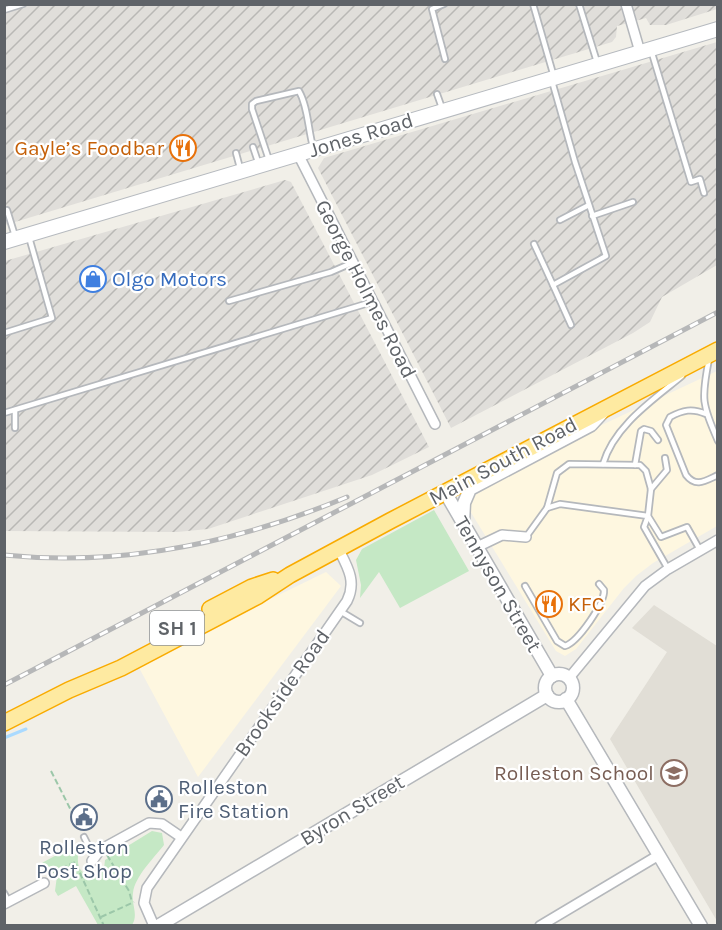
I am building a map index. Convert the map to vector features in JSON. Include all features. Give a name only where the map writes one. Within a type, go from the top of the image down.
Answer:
[{"type":"highway","name":"Main South Road","points":[[4,723],[69,690],[121,668],[258,596],[338,548],[714,352]]},
{"type":"main road","name":"Jones Road","points":[[16,238],[717,29]]},
{"type":"street","points":[[626,4],[645,50]]},
{"type":"street","name":"George Holmes Road","points":[[298,154],[435,423]]},
{"type":"street","points":[[463,524],[464,503],[470,489],[591,426],[606,408]]},
{"type":"street","name":"Tennyson Street","points":[[445,492],[552,676]]},
{"type":"street","points":[[477,547],[502,535],[526,537]]},
{"type":"street","points":[[569,678],[645,586],[668,569],[717,540]]},
{"type":"street","name":"Brookside Road","points":[[144,900],[147,888],[350,595],[352,582],[350,573],[338,548]]},
{"type":"street","points":[[561,674],[569,678],[572,692],[566,699],[558,702],[547,695],[546,682],[552,676],[561,674]]},
{"type":"street","name":"Byron Street","points":[[156,926],[547,695]]},
{"type":"street","points":[[566,699],[701,926]]},
{"type":"street","points":[[93,859],[103,848],[152,823],[162,824],[182,837]]},
{"type":"street","points":[[540,926],[659,855]]},
{"type":"street","points":[[6,900],[44,884]]},
{"type":"street","points":[[144,900],[144,907],[156,926]]},
{"type":"lane","points":[[4,10],[23,4]]},
{"type":"lane","points":[[444,4],[432,9],[446,58]]},
{"type":"lane","points":[[533,4],[552,78],[606,256],[553,285]]},
{"type":"lane","points":[[579,4],[597,65]]},
{"type":"lane","points":[[645,50],[691,182],[700,179],[704,193]]},
{"type":"lane","points":[[265,164],[252,109],[252,104],[256,101],[299,91],[314,149]]},
{"type":"lane","points":[[437,94],[442,111]]},
{"type":"lane","points":[[253,147],[265,164]]},
{"type":"lane","points":[[236,153],[241,171]]},
{"type":"lane","points":[[592,216],[633,202]]},
{"type":"lane","points":[[560,220],[589,205]]},
{"type":"lane","points":[[4,333],[52,318],[6,211]]},
{"type":"lane","points":[[534,244],[571,325]]},
{"type":"lane","points":[[229,301],[331,272],[354,262]]},
{"type":"lane","points":[[4,413],[374,302]]},
{"type":"lane","points":[[714,352],[703,394],[706,414],[717,441]]},
{"type":"lane","points":[[603,464],[607,450],[629,420],[714,352]]},
{"type":"lane","points":[[15,410],[15,428]]},
{"type":"lane","points":[[706,414],[687,410],[670,417],[666,425],[686,475],[692,482],[698,483],[717,475]]},
{"type":"lane","points":[[635,465],[641,431],[651,430],[658,440]]},
{"type":"lane","points":[[651,489],[667,470],[665,458]]},
{"type":"lane","points":[[526,537],[547,508],[557,473],[569,464],[639,465],[646,471],[651,489],[648,516],[644,527],[668,569]]},
{"type":"lane","points":[[547,508],[560,504],[648,516]]},
{"type":"lane","points":[[648,516],[661,537],[687,527],[700,550]]},
{"type":"lane","points":[[525,586],[557,641],[565,646],[574,641],[602,602],[604,590],[599,584]]},
{"type":"lane","points":[[340,611],[360,623]]},
{"type":"lane","points":[[84,837],[93,859]]},
{"type":"path","points":[[51,771],[89,845]]},
{"type":"path","points":[[103,848],[129,891],[132,902]]},
{"type":"path","points":[[53,872],[75,862],[104,926]]},
{"type":"path","points":[[101,917],[132,902],[144,900]]},
{"type":"shaded area","points":[[5,5],[717,5],[717,9],[666,25],[650,25],[646,18],[617,26],[616,37],[612,42],[5,225]]},
{"type":"shaded area","points":[[717,42],[717,265],[662,297],[650,322],[633,333],[451,428],[318,168],[324,158]]},
{"type":"shaded area","points":[[285,180],[291,182],[429,447],[372,475],[208,529],[177,532],[5,531],[5,261]]},
{"type":"shaded area","points":[[717,371],[717,526],[653,563],[636,576],[576,649],[565,656],[556,651],[464,501],[591,430]]},
{"type":"shaded area","points":[[326,572],[341,586],[198,777],[137,664]]},
{"type":"shaded area","name":"Rolleston School","points":[[654,605],[717,646],[717,921],[610,739],[667,652],[632,628]]},
{"type":"green space","points":[[434,510],[469,571],[400,608],[379,572],[360,598],[361,585],[356,560],[362,549]]},
{"type":"green space","points":[[152,831],[162,833],[164,845],[150,861],[134,887],[135,917],[132,925],[98,925],[76,886],[58,896],[55,891],[57,876],[48,867],[38,865],[81,842],[84,851],[78,855],[79,867],[85,873],[93,874],[104,869],[105,860]]},
{"type":"waterway","points":[[4,738],[26,729]]},
{"type":"railway","points":[[4,685],[718,312]]},
{"type":"railway","points":[[4,555],[48,558],[92,557],[136,554],[179,547],[264,527],[347,497]]},
{"type":"place","name":"Gayle’s Foodbar","points":[[183,148]]},
{"type":"place","name":"Olgo Motors","points":[[93,279]]},
{"type":"place","name":"KFC","points":[[549,604]]},
{"type":"place","name":"Rolleston School","points":[[674,773]]},
{"type":"place","name":"Rolleston Fire Station","points":[[159,799]]},
{"type":"place","name":"Rolleston Post Shop","points":[[84,817]]}]
